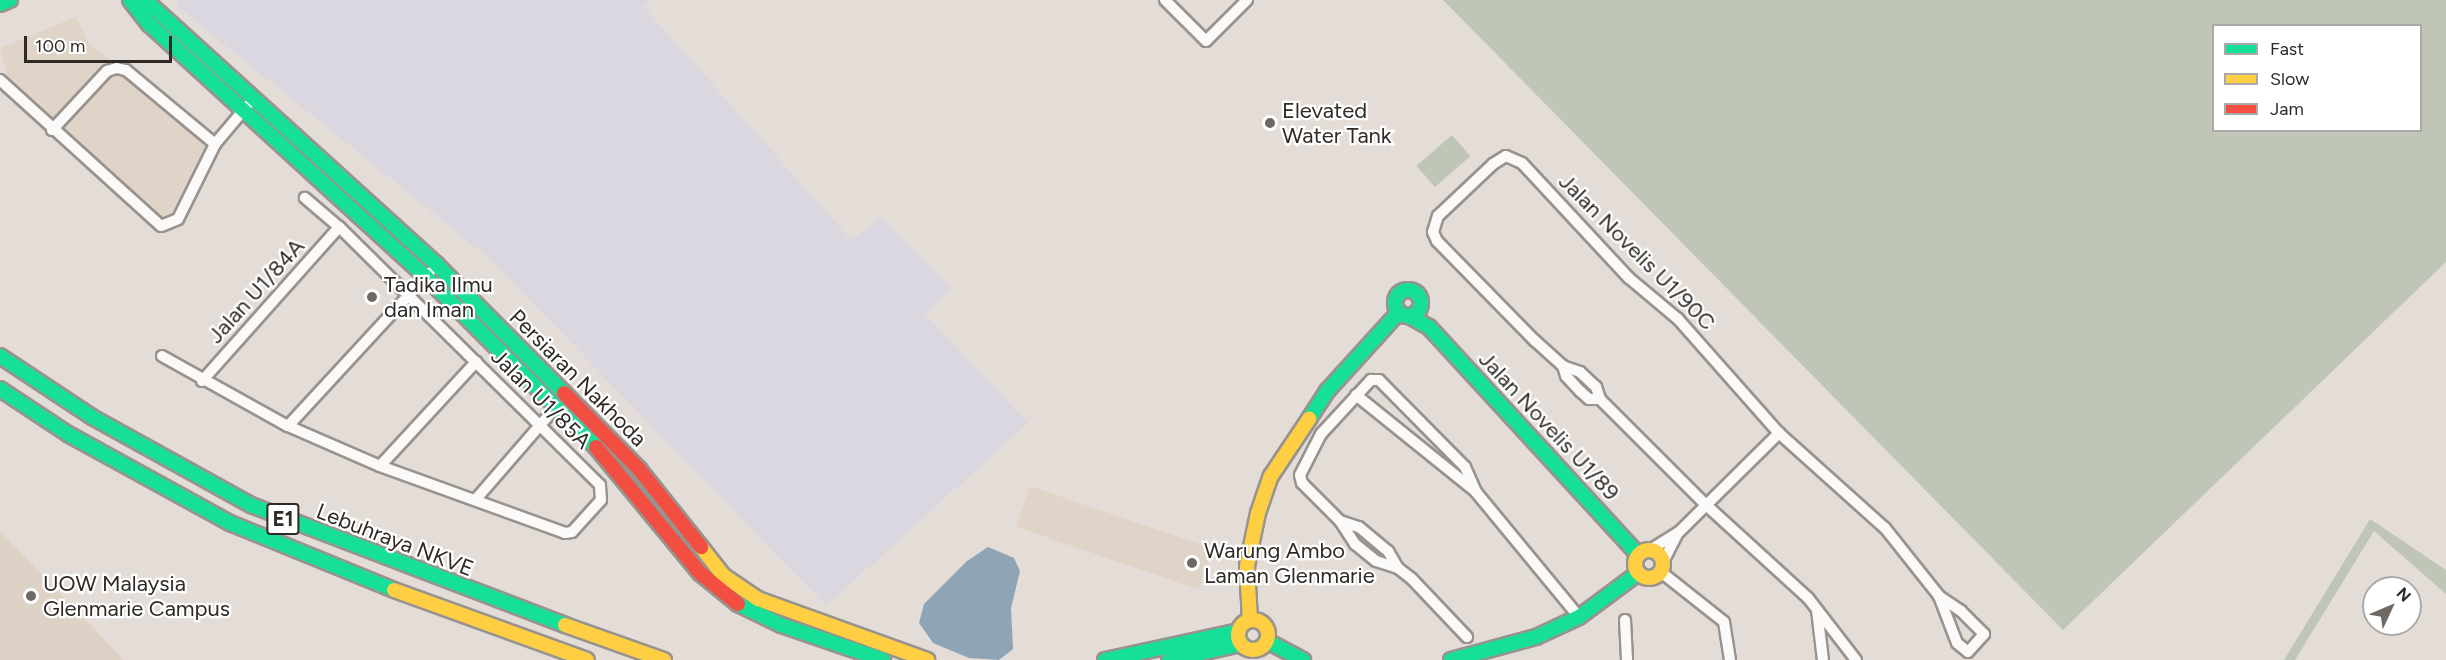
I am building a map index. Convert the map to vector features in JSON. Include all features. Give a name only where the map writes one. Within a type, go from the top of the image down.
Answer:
[{"type":"main road","points":[[0,4],[10,0]]},
{"type":"main road","name":"Persiaran Nakhoda","points":[[130,0],[149,24],[249,103],[436,265],[639,469],[724,576],[758,599],[927,660]]},
{"type":"main road","name":"Persiaran Nakhoda","points":[[145,0],[608,459],[700,573],[740,605],[781,625],[883,660]]},
{"type":"main road","points":[[1169,660],[1240,638],[1250,620],[1247,566],[1258,513],[1271,476],[1328,390],[1404,314],[1420,306],[1417,295],[1406,291],[1395,302],[1404,314]]},
{"type":"main road","name":"Jalan Novelis U1/89","points":[[1420,306],[1429,327]]},
{"type":"main road","name":"Jalan Novelis U1/89","points":[[1404,314],[1429,327],[1644,552]]},
{"type":"main road","name":"Lebuhraya NKVE","points":[[0,356],[92,417],[251,505],[473,593],[664,660]]},
{"type":"main road","name":"Lebuhraya NKVE","points":[[0,389],[68,434],[230,523],[382,587],[587,660]]},
{"type":"main road","points":[[1644,552],[1661,556],[1662,567],[1650,578],[1638,573],[1635,560],[1644,552]]},
{"type":"main road","points":[[1451,660],[1474,658],[1536,637],[1579,617],[1638,573]]},
{"type":"main road","points":[[1250,620],[1266,627],[1267,641]]},
{"type":"main road","points":[[1105,660],[1240,638],[1257,650],[1267,641]]},
{"type":"main road","points":[[1267,641],[1303,660]]},
{"type":"street","points":[[1172,2],[1206,41],[1247,0]]},
{"type":"street","points":[[52,130],[107,71],[117,68],[126,70],[215,144]]},
{"type":"street","points":[[0,80],[52,130],[161,226],[167,226],[178,219],[215,144],[249,103]]},
{"type":"street","name":"Jalan Novelis U1/90C","points":[[1706,505],[1600,399],[1596,387],[1580,372],[1563,366],[1437,241],[1433,226],[1438,216],[1493,164],[1506,156],[1514,158],[1629,278],[1678,319],[1779,433]]},
{"type":"street","name":"Jalan U1/85A","points":[[305,198],[339,227],[476,362],[600,485],[603,493],[601,500],[569,533],[477,498]]},
{"type":"street","name":"Jalan U1/84A","points":[[202,381],[339,227]]},
{"type":"street","points":[[288,426],[436,265]]},
{"type":"street","points":[[162,356],[202,381],[288,426],[381,466],[477,498],[555,408]]},
{"type":"street","points":[[381,466],[476,362]]},
{"type":"street","points":[[1398,568],[1376,561],[1355,544],[1340,521],[1302,483],[1300,475],[1321,434],[1356,395],[1371,381],[1385,382],[1465,467],[1476,492]]},
{"type":"street","points":[[1356,395],[1476,492],[1579,617]]},
{"type":"street","points":[[1644,552],[1679,532],[1779,433],[1885,528],[1939,596],[1984,634],[1968,652],[1958,643],[1939,596]]},
{"type":"street","points":[[1437,459],[1444,457],[1448,448]]},
{"type":"street","points":[[1706,505],[1817,610],[1856,660]]},
{"type":"street","points":[[1340,521],[1359,527],[1380,545],[1398,568],[1467,637]]},
{"type":"street","points":[[1679,532],[1662,567],[1724,622],[1730,660]]},
{"type":"street","points":[[1817,610],[1823,660]]},
{"type":"street","points":[[1625,620],[1627,660]]},
{"type":"shaded area","points":[[177,0],[649,0],[644,7],[851,240],[882,217],[951,289],[925,314],[1028,423],[826,606],[489,258],[178,7]]},
{"type":"shaded area","points":[[76,17],[88,42],[209,144],[176,215],[163,221],[9,82],[0,48]]},
{"type":"shaded area","points":[[1030,486],[1212,549],[1198,589],[1016,527]]},
{"type":"shaded area","name":"UOW Malaysia Glenmarie Campus","points":[[0,531],[124,660],[0,660]]},
{"type":"green space","points":[[1443,0],[2446,0],[2446,262],[2063,630]]},
{"type":"green space","points":[[1452,135],[1470,156],[1435,187],[1417,166]]},
{"type":"green space","points":[[2370,519],[2446,570],[2446,594],[2374,531],[2295,660],[2284,660]]},
{"type":"water","points":[[988,547],[1014,558],[1020,571],[1011,608],[1013,649],[999,660],[969,658],[933,643],[919,623],[924,604],[967,561]]},
{"type":"traffic: fast","points":[[0,4],[10,0]]},
{"type":"traffic: fast","points":[[130,0],[149,24],[426,277],[596,447]]},
{"type":"traffic: fast","points":[[145,0],[437,265],[564,393]]},
{"type":"traffic: fast","points":[[1408,290],[1417,294],[1421,303],[1417,312],[1408,316],[1399,312],[1395,303],[1399,294],[1408,290]]},
{"type":"traffic: fast","points":[[1309,419],[1328,390],[1399,312]]},
{"type":"traffic: fast","points":[[1409,316],[1429,327],[1638,554]]},
{"type":"traffic: fast","points":[[0,356],[92,417],[251,505],[565,625]]},
{"type":"traffic: fast","points":[[0,389],[68,434],[230,523],[394,590]]},
{"type":"traffic: fast","points":[[1451,660],[1536,637],[1579,617],[1638,573]]},
{"type":"traffic: fast","points":[[738,604],[781,625],[883,660]]},
{"type":"traffic: fast","points":[[1105,660],[1239,631]]},
{"type":"traffic: fast","points":[[1267,641],[1303,660]]},
{"type":"traffic: fast","points":[[1169,660],[1241,644]]},
{"type":"traffic: slow","points":[[1250,620],[1247,566],[1258,513],[1271,476],[1309,419]]},
{"type":"traffic: slow","points":[[701,547],[724,576],[758,599],[927,660]]},
{"type":"traffic: slow","points":[[1649,550],[1659,554],[1663,564],[1659,574],[1649,578],[1639,574],[1635,564],[1639,554],[1649,550]]},
{"type":"traffic: slow","points":[[394,590],[587,660]]},
{"type":"traffic: slow","points":[[1253,620],[1264,624],[1268,635],[1264,646],[1253,650],[1242,646],[1238,635],[1242,624],[1253,620]]},
{"type":"traffic: slow","points":[[565,625],[664,660]]},
{"type":"traffic: jam","points":[[564,393],[639,469],[701,547]]},
{"type":"traffic: jam","points":[[596,447],[700,573],[738,604]]},
{"type":"place","name":"Elevated Water Tank","points":[[1270,123]]},
{"type":"place","name":"Tadika Ilmu dan Iman","points":[[372,297]]},
{"type":"place","name":"Warung Ambo Laman Glenmarie","points":[[1192,563]]},
{"type":"place","name":"UOW Malaysia Glenmarie Campus","points":[[31,596]]}]
